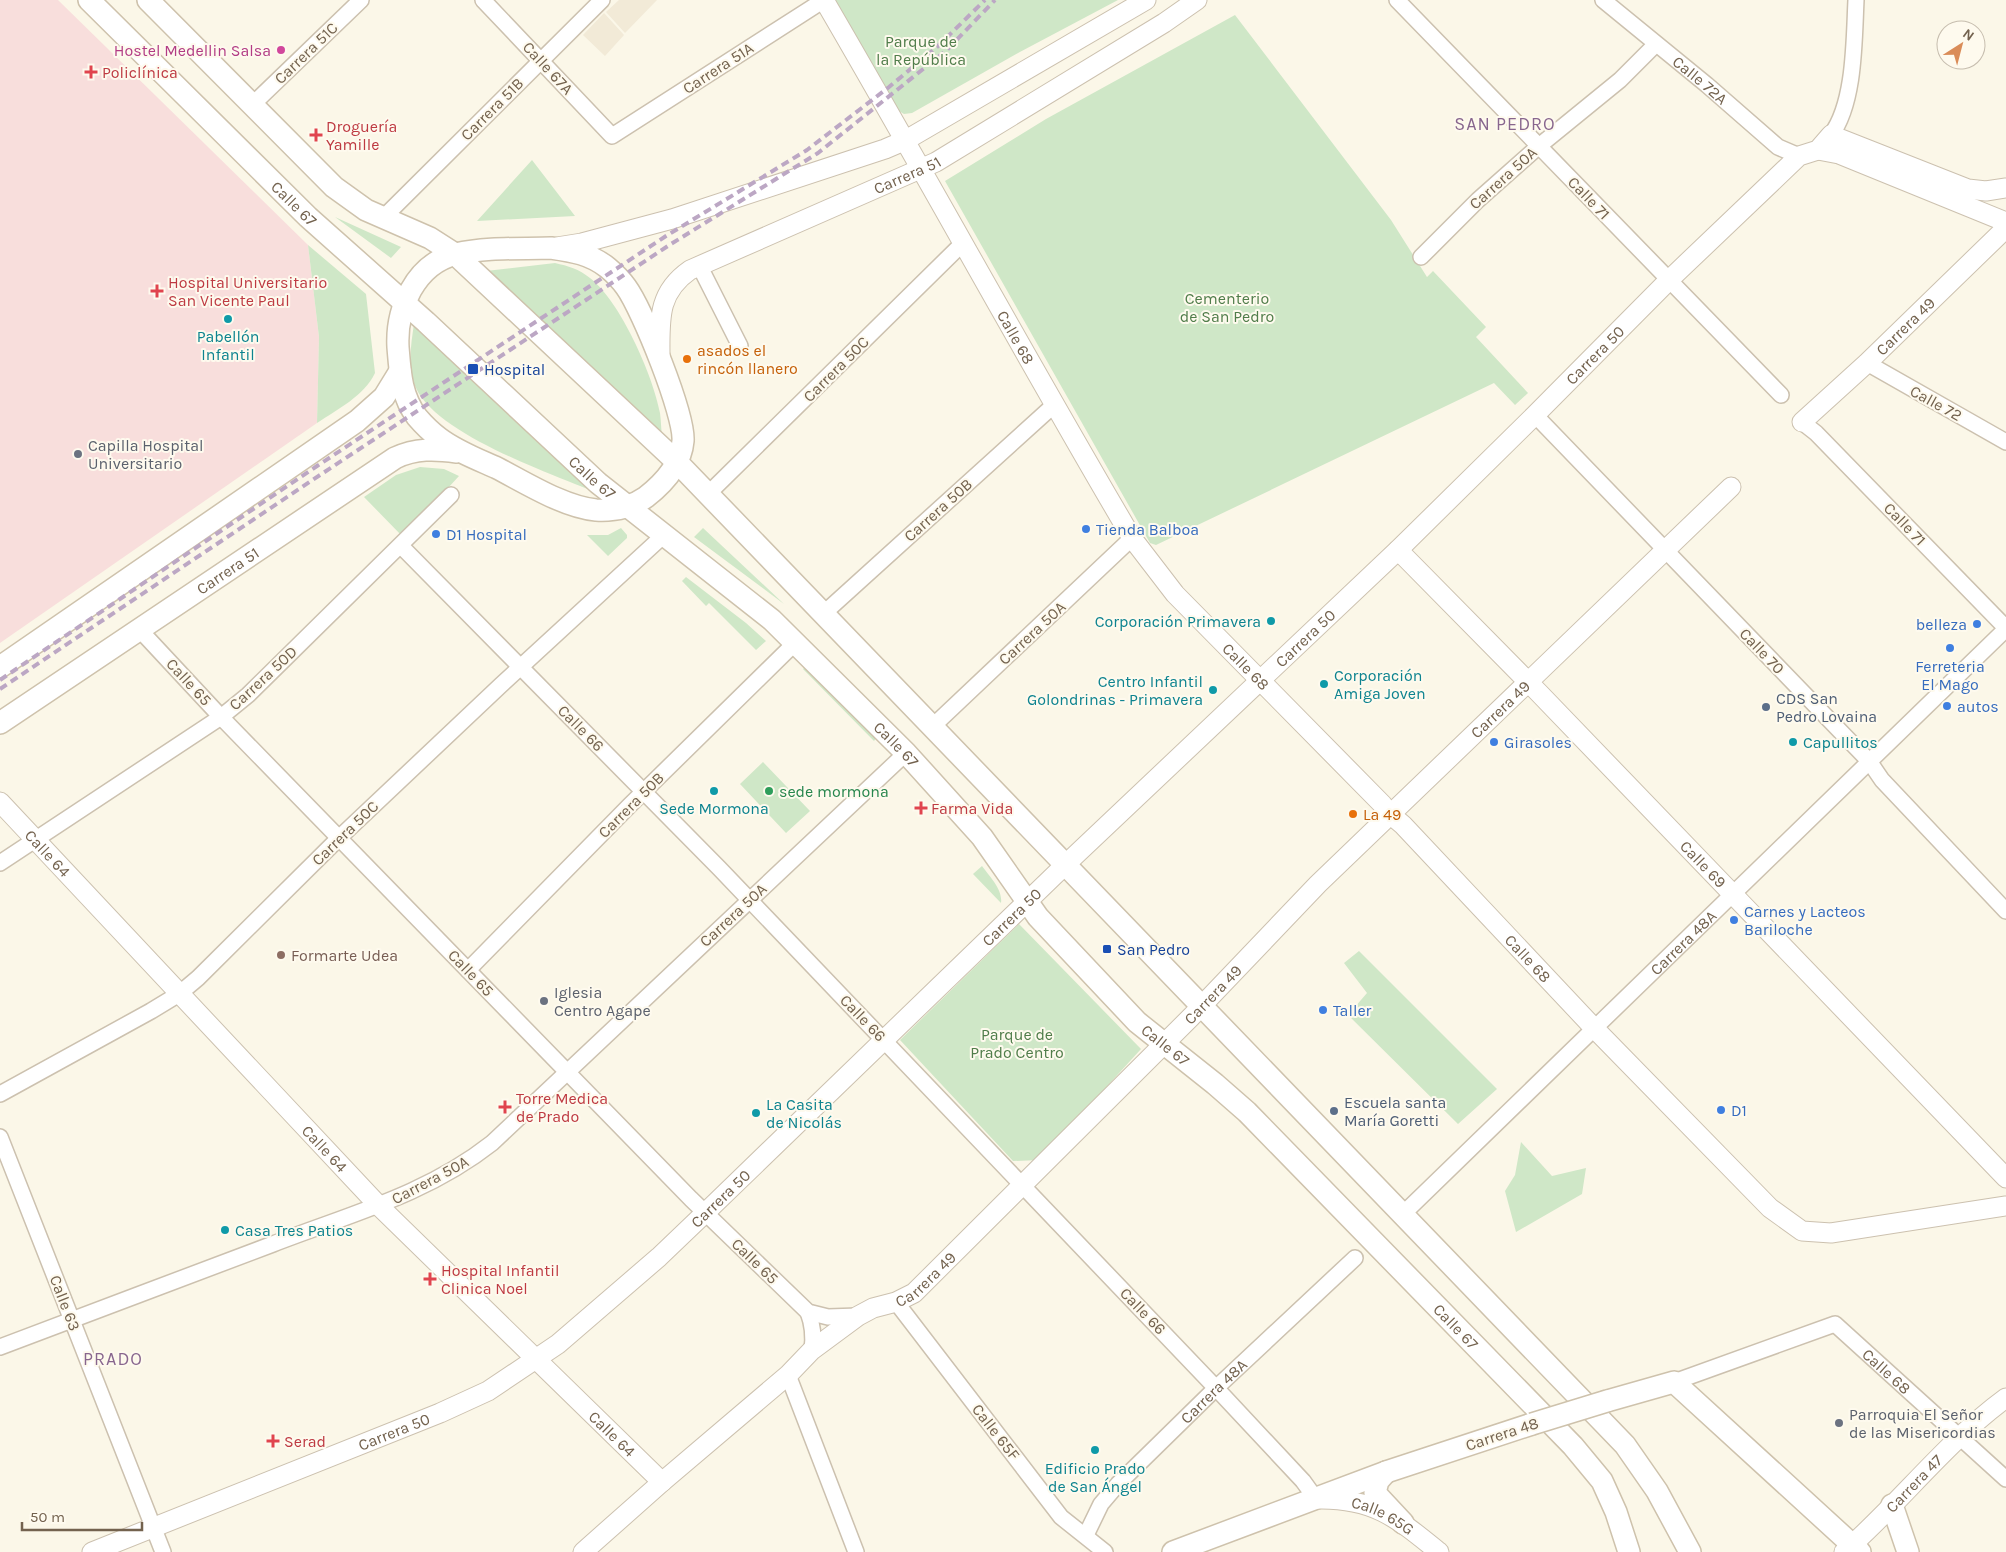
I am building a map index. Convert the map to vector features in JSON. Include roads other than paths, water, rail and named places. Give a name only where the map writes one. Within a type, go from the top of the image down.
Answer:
[{"type":"main road","name":"Calle 67","points":[[89,0],[258,169],[598,483],[626,507],[760,609],[906,753],[993,850],[1027,902],[1055,937],[1130,1015],[1247,1112],[1573,1446],[1602,1482],[1616,1512],[1629,1552]]},
{"type":"main road","points":[[148,0],[334,188],[366,210],[430,238],[454,254],[677,462],[822,615],[1625,1445],[1657,1491],[1690,1552]]},
{"type":"main road","points":[[551,248],[585,255],[601,263],[616,275],[636,303],[677,407],[683,431],[681,452],[677,462],[655,490],[642,500],[626,507],[611,510],[580,507],[439,438],[417,416],[407,400],[400,371],[399,325],[404,303],[422,275],[437,262],[454,254],[551,248]]},
{"type":"main road","points":[[0,667],[350,426],[384,397],[400,371]]},
{"type":"main road","name":"Carrera 51","points":[[0,723],[395,458],[425,449],[465,452]]},
{"type":"main road","points":[[1674,1382],[1852,1550]]},
{"type":"main road","name":"Carrera 48","points":[[1173,1552],[1386,1472],[1532,1424],[1674,1382]]},
{"type":"main road","points":[[1386,1472],[1378,1481],[1375,1493],[1402,1523]]},
{"type":"main road","points":[[1892,1505],[1908,1552]]},
{"type":"street","name":"Carrera 51C","points":[[252,105],[361,0]]},
{"type":"street","name":"Calle 67A","points":[[483,0],[612,136]]},
{"type":"street","name":"Carrera 51B","points":[[383,218],[602,0]]},
{"type":"street","name":"Carrera 51A","points":[[612,136],[824,0]]},
{"type":"street","name":"Calle 68","points":[[824,0],[906,140],[1054,405],[1132,538],[1175,594],[1390,814],[1403,825],[1594,1028],[1770,1208],[1802,1231],[1831,1233],[2006,1206]]},
{"type":"street","name":"Carrera 51","points":[[551,248],[582,244],[672,219],[876,152],[906,140],[1146,0]]},
{"type":"street","points":[[1150,0],[1164,23]]},
{"type":"street","name":"Carrera 51","points":[[660,362],[660,321],[665,297],[682,275],[699,265],[922,169],[1164,23],[1197,0]]},
{"type":"street","name":"Calle 71","points":[[1397,0],[1781,395]]},
{"type":"street","name":"Calle 72A","points":[[1602,0],[1707,85],[1778,147],[1799,156]]},
{"type":"street","points":[[1818,150],[1831,135],[1842,114],[1847,98],[1856,0]]},
{"type":"street","name":"Carrera 50A","points":[[1421,257],[1478,200],[1539,146],[1620,80],[1656,44]]},
{"type":"street","points":[[1831,135],[1968,189],[1986,191],[2006,188]]},
{"type":"street","points":[[1818,150],[1839,154],[2006,222]]},
{"type":"street","name":"Carrera 50","points":[[92,1552],[440,1413],[488,1391],[558,1344],[659,1257],[1065,865],[1398,550],[1669,280],[1799,156],[1818,150]]},
{"type":"street","name":"Carrera 49","points":[[1802,422],[1867,363],[2006,228]]},
{"type":"street","name":"Carrera 50C","points":[[708,494],[963,243]]},
{"type":"street","points":[[699,265],[740,346]]},
{"type":"street","name":"Calle 72","points":[[1867,363],[2006,442]]},
{"type":"street","name":"Carrera 50B","points":[[822,615],[1054,405]]},
{"type":"street","name":"Calle 70","points":[[1535,415],[1869,761],[1882,780],[2006,912]]},
{"type":"street","name":"Calle 71","points":[[1802,422],[1816,433],[2006,629]]},
{"type":"street","name":"Carrera 49","points":[[583,1552],[788,1375],[812,1350],[858,1316],[873,1308],[896,1302],[914,1293],[1164,1044],[1318,884],[1664,549],[1731,487]]},
{"type":"street","name":"Carrera 50D","points":[[0,863],[222,717],[248,695],[451,495]]},
{"type":"street","name":"Carrera 50C","points":[[0,1094],[151,1011],[178,994],[521,667],[664,536]]},
{"type":"street","name":"Carrera 50A","points":[[932,728],[1132,538]]},
{"type":"street","name":"Calle 66","points":[[401,546],[644,792],[884,1040],[1216,1388],[1303,1481],[1316,1499]]},
{"type":"street","name":"Calle 69","points":[[1398,550],[2006,1178]]},
{"type":"street","name":"Calle 65","points":[[139,629],[222,717],[705,1213],[808,1312]]},
{"type":"street","name":"Carrera 48A","points":[[1403,1214],[2006,629]]},
{"type":"street","name":"Carrera 50B","points":[[468,970],[795,643]]},
{"type":"street","name":"Carrera 50A","points":[[0,1347],[276,1242],[380,1206],[468,1162],[492,1143],[906,753]]},
{"type":"street","name":"Calle 64","points":[[0,802],[178,994],[380,1206],[662,1482]]},
{"type":"street","name":"Calle 63","points":[[0,1137],[163,1552]]},
{"type":"street","name":"Carrera 48A","points":[[1086,1535],[1108,1494],[1216,1388],[1355,1258]]},
{"type":"street","name":"Calle 65F","points":[[896,1302],[1061,1516],[1105,1552]]},
{"type":"street","points":[[808,1312],[828,1317],[858,1316]]},
{"type":"street","points":[[808,1312],[814,1337],[812,1350]]},
{"type":"street","name":"Calle 68","points":[[1835,1324],[2006,1479]]},
{"type":"street","name":"Carrera 48","points":[[1674,1382],[1835,1324]]},
{"type":"street","points":[[788,1375],[856,1552]]},
{"type":"street","name":"Carrera 47","points":[[1852,1550],[1892,1505],[1960,1437],[1980,1418],[2006,1398]]},
{"type":"street","name":"Calle 65G","points":[[1316,1499],[1340,1499],[1384,1512],[1402,1523],[1438,1552]]},
{"type":"railway","points":[[0,680],[317,466],[666,236],[807,150],[889,87],[937,47],[985,0]]},
{"type":"railway","points":[[0,689],[671,244],[818,153],[947,50],[995,0]]},
{"type":"place","name":"Hostel Medellin Salsa","points":[[281,50]]},
{"type":"place","name":"Policlínica","points":[[91,72]]},
{"type":"place","name":"Droguería Yamille","points":[[316,135]]},
{"type":"place","name":"Hospital Universitario San Vicente Paul","points":[[157,291]]},
{"type":"place","name":"Pabellón Infantil","points":[[228,319]]},
{"type":"place","name":"asados el rincón llanero","points":[[687,359]]},
{"type":"place","name":"Hospital","points":[[473,369]]},
{"type":"place","name":"Capilla Hospital Universitario","points":[[78,454]]},
{"type":"place","name":"Tienda Balboa","points":[[1086,529]]},
{"type":"place","name":"D1 Hospital","points":[[436,534]]},
{"type":"place","name":"Corporación Primavera","points":[[1271,621]]},
{"type":"place","name":"belleza","points":[[1977,624]]},
{"type":"place","name":"Ferreteria El Mago","points":[[1950,648]]},
{"type":"place","name":"Corporación Amiga Joven","points":[[1324,684]]},
{"type":"place","name":"Centro Infantil Golondrinas - Primavera","points":[[1213,690]]},
{"type":"place","name":"autos","points":[[1947,706]]},
{"type":"place","name":"CDS San Pedro Lovaina","points":[[1766,707]]},
{"type":"place","name":"Girasoles","points":[[1494,742]]},
{"type":"place","name":"Capullitos","points":[[1793,742]]},
{"type":"place","name":"Sede Mormona","points":[[714,791]]},
{"type":"place","name":"sede mormona","points":[[769,791]]},
{"type":"place","name":"Farma Vida","points":[[921,808]]},
{"type":"place","name":"La 49","points":[[1353,814]]},
{"type":"place","name":"Carnes y Lacteos Bariloche","points":[[1734,920]]},
{"type":"place","name":"San Pedro","points":[[1107,949]]},
{"type":"place","name":"Formarte Udea","points":[[281,955]]},
{"type":"place","name":"Iglesia Centro Agape","points":[[544,1001]]},
{"type":"place","name":"Taller","points":[[1323,1010]]},
{"type":"place","name":"Torre Medica de Prado","points":[[505,1107]]},
{"type":"place","name":"D1","points":[[1721,1110]]},
{"type":"place","name":"Escuela santa María Goretti","points":[[1334,1111]]},
{"type":"place","name":"La Casita de Nicolás","points":[[756,1113]]},
{"type":"place","name":"Casa Tres Patios","points":[[225,1230]]},
{"type":"place","name":"Hospital Infantil Clinica Noel","points":[[430,1279]]},
{"type":"place","name":"Parroquia El Señor de las Misericordias","points":[[1839,1423]]},
{"type":"place","name":"Serad","points":[[273,1441]]},
{"type":"place","name":"Edificio Prado de San Ángel","points":[[1095,1450]]},
{"type":"district","name":"SAN PEDRO","points":[[1505,124]]},
{"type":"district","name":"PRADO","points":[[113,1359]]},
{"type":"park label","name":"Parque de la República","points":[[921,50]]},
{"type":"park label","name":"Cementerio de San Pedro","points":[[1227,307]]},
{"type":"park label","name":"Parque de Prado Centro","points":[[1017,1043]]}]
